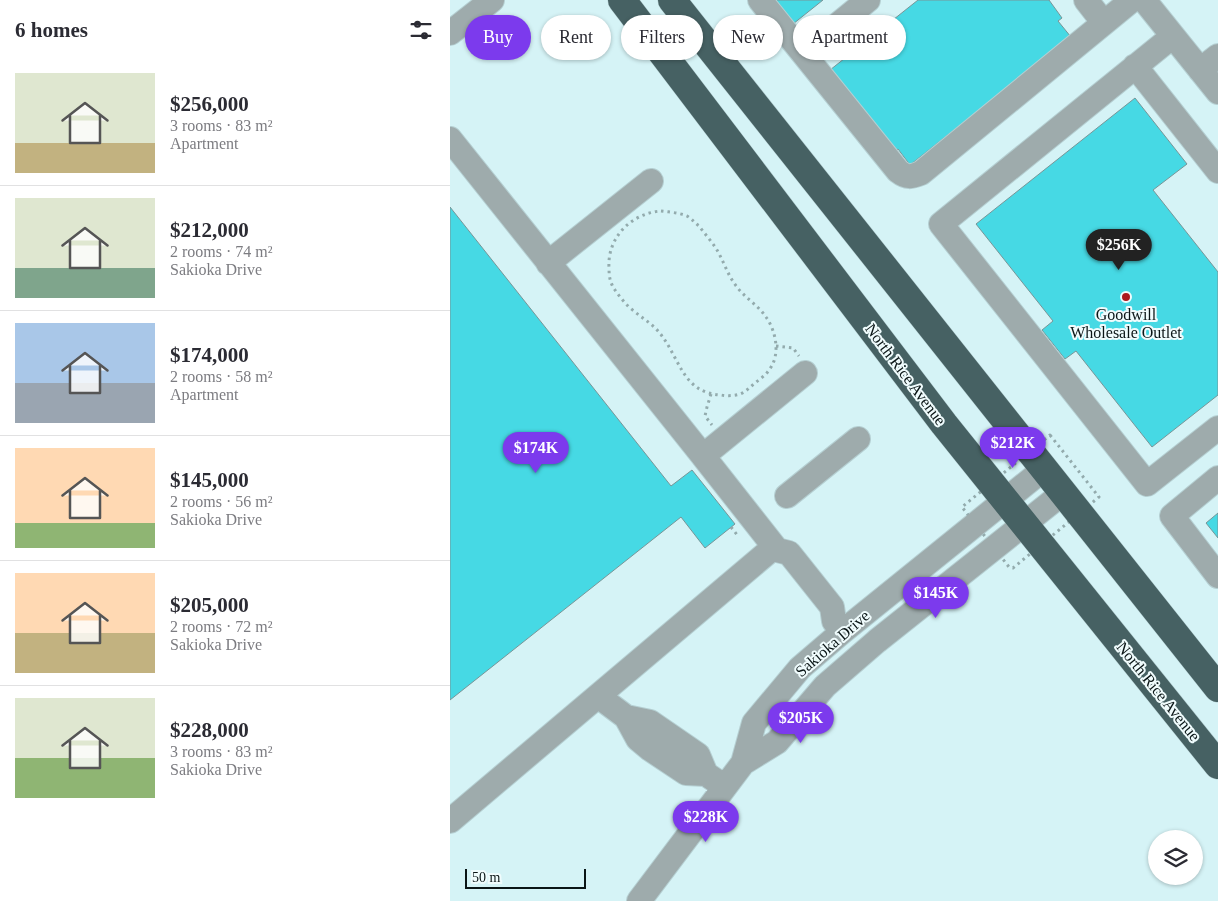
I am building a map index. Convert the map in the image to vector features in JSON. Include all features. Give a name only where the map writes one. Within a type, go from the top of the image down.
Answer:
[{"type":"highway","name":"North Rice Avenue","points":[[622,0],[932,408],[1218,766]]},
{"type":"highway","points":[[672,0],[1218,688]]},
{"type":"street","points":[[450,33],[492,0]]},
{"type":"street","points":[[760,0],[793,41]]},
{"type":"street","points":[[850,15],[868,0]]},
{"type":"street","points":[[1086,0],[1104,23]]},
{"type":"street","points":[[809,60],[898,171],[903,176],[912,177],[921,173],[1132,0]]},
{"type":"street","points":[[1144,0],[1173,36],[1209,63],[1218,92]]},
{"type":"street","points":[[1173,36],[941,224],[1147,484],[1218,428]]},
{"type":"street","points":[[1135,66],[1218,171]]},
{"type":"street","points":[[450,139],[776,548],[776,561],[819,615],[838,626]]},
{"type":"street","points":[[548,262],[651,181]]},
{"type":"street","points":[[703,456],[802,365]]},
{"type":"street","points":[[787,496],[858,439]]},
{"type":"street","name":"Sakioka Drive","points":[[743,763],[754,723],[838,626],[1044,469]]},
{"type":"street","points":[[1218,478],[1172,516],[1218,576]]},
{"type":"street","name":"Sakioka Drive","points":[[639,901],[715,781],[777,742],[825,686],[877,641],[1064,493]]},
{"type":"street","points":[[450,821],[776,548]]},
{"type":"street","points":[[598,696],[626,717],[638,740],[650,749],[686,773],[715,781]]},
{"type":"path","points":[[662,211],[687,216],[694,222],[706,234],[717,250],[741,293],[765,315],[773,330],[776,346],[774,360],[769,371],[738,395],[711,394],[698,388],[686,378],[663,337],[649,322],[628,306],[611,284],[608,259],[618,233],[628,224],[651,212],[662,211]]},
{"type":"path","points":[[776,346],[793,348],[802,365]]},
{"type":"path","points":[[711,394],[706,416],[712,425]]},
{"type":"path","points":[[731,527],[738,536]]},
{"type":"building","points":[[775,0],[823,0],[804,15],[793,15],[793,24]]},
{"type":"building","points":[[918,0],[1049,0],[1062,18],[1058,21],[1071,37],[910,165],[898,149],[894,152],[830,70],[843,60],[906,60],[906,15],[899,15]]},
{"type":"building","name":"Goodwill Wholesale Outlet","points":[[1135,98],[1187,164],[1153,190],[1218,272],[1218,395],[1152,447],[1076,351],[1065,359],[1042,330],[1053,321],[976,224]]},
{"type":"building","points":[[450,207],[671,486],[692,470],[735,524],[705,548],[681,517],[450,700]]},
{"type":"building","points":[[1218,513],[1218,538],[1206,523]]},
{"type":"place","name":"Goodwill Wholesale Outlet","points":[[1126,297]]}]
